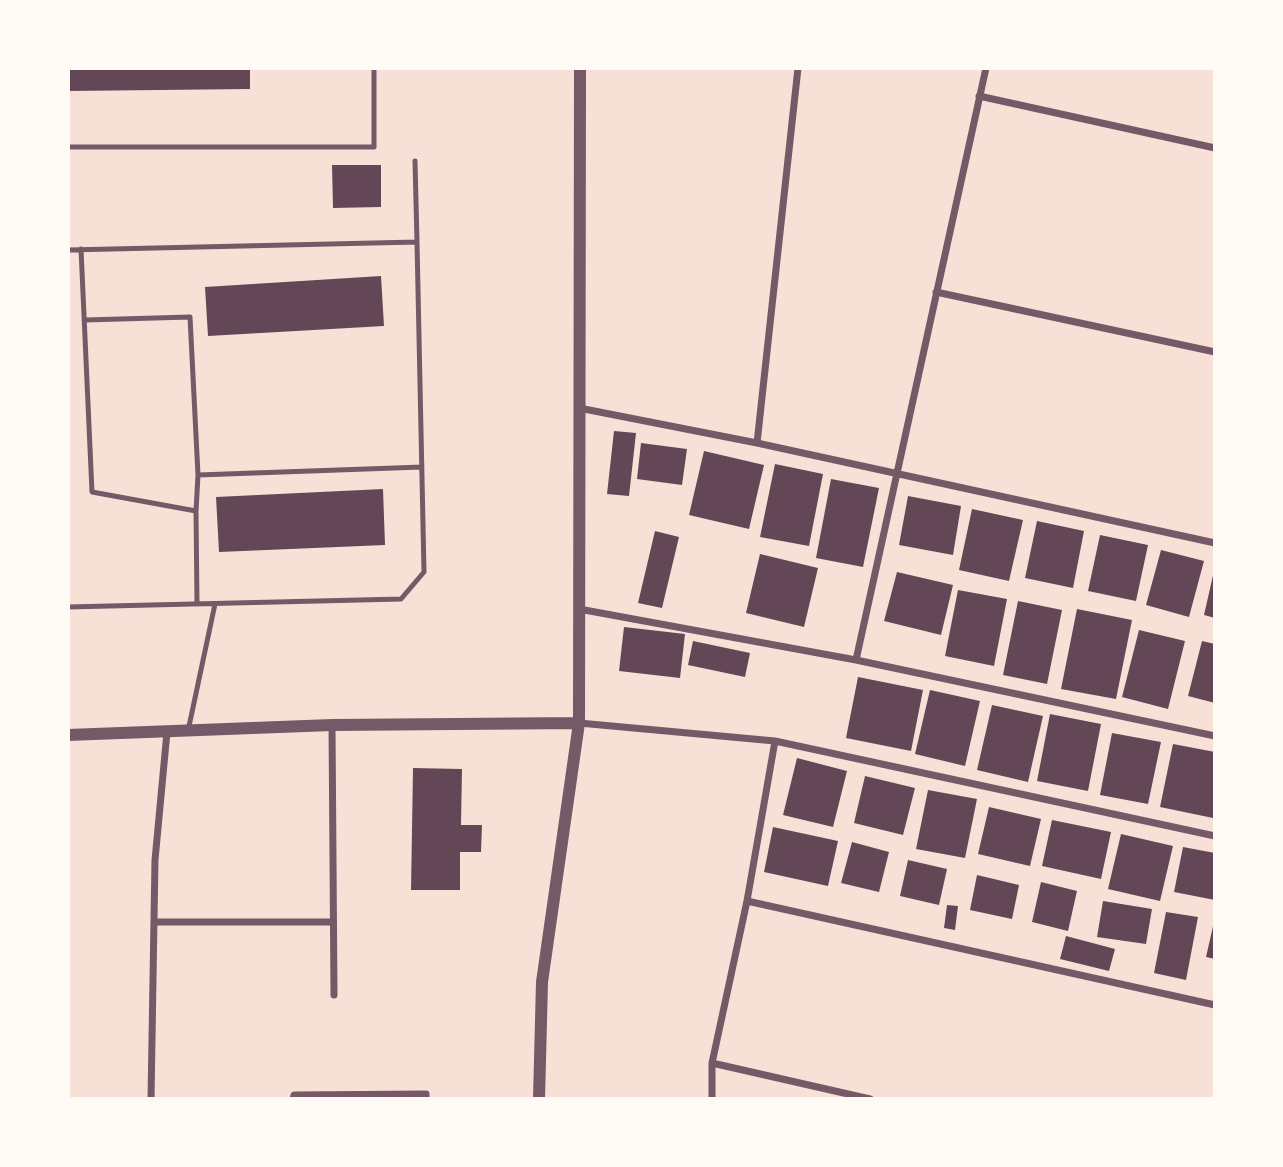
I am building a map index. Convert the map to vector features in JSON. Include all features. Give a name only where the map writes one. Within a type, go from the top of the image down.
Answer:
[{"type":"street","points":[[539,1099],[542,982],[579,723],[580,68]]},
{"type":"street","points":[[757,443],[798,68]]},
{"type":"street","points":[[856,660],[986,68]]},
{"type":"street","points":[[979,96],[1215,148]]},
{"type":"street","points":[[936,292],[1215,352]]},
{"type":"street","points":[[578,408],[757,443],[1215,543]]},
{"type":"street","points":[[579,610],[856,660],[1215,736]]},
{"type":"street","points":[[68,734],[332,725],[579,723],[775,741],[1215,836]]},
{"type":"street","points":[[332,725],[334,995]]},
{"type":"street","points":[[151,1099],[155,860],[167,732]]},
{"type":"street","points":[[712,1099],[712,1063],[747,901],[775,741]]},
{"type":"street","points":[[747,901],[1215,1005]]},
{"type":"street","points":[[156,922],[332,922]]},
{"type":"street","points":[[712,1063],[870,1099]]},
{"type":"street","points":[[293,1099],[294,1095],[426,1094],[426,1099]]},
{"type":"lane","points":[[68,147],[374,147],[374,68]]},
{"type":"lane","points":[[68,607],[401,598],[424,572],[415,161]]},
{"type":"lane","points":[[68,250],[417,243]]},
{"type":"lane","points":[[81,249],[92,492],[196,511]]},
{"type":"lane","points":[[85,320],[190,317],[198,475],[197,604]]},
{"type":"lane","points":[[198,475],[422,467]]},
{"type":"lane","points":[[188,731],[215,604]]},
{"type":"building","points":[[68,68],[250,68],[250,89],[68,91]]},
{"type":"building","points":[[332,165],[381,165],[381,207],[333,208]]},
{"type":"building","points":[[381,276],[384,326],[208,336],[205,287]]},
{"type":"building","points":[[614,431],[636,433],[629,496],[607,494]]},
{"type":"building","points":[[641,443],[687,449],[682,485],[637,479]]},
{"type":"building","points":[[704,451],[764,465],[749,529],[689,515]]},
{"type":"building","points":[[775,464],[823,474],[809,546],[760,537]]},
{"type":"building","points":[[831,479],[879,488],[863,567],[816,558]]},
{"type":"building","points":[[383,489],[385,545],[219,552],[216,497]]},
{"type":"building","points":[[908,496],[961,506],[953,555],[899,545]]},
{"type":"building","points":[[972,509],[1023,520],[1009,581],[959,570]]},
{"type":"building","points":[[1037,521],[1084,531],[1073,588],[1025,578]]},
{"type":"building","points":[[655,531],[679,537],[662,608],[638,603]]},
{"type":"building","points":[[1100,535],[1148,545],[1136,601],[1088,591]]},
{"type":"building","points":[[1161,550],[1204,561],[1189,617],[1146,605]]},
{"type":"building","points":[[760,554],[818,568],[804,627],[746,613]]},
{"type":"building","points":[[897,572],[953,585],[941,635],[884,621]]},
{"type":"building","points":[[1215,572],[1215,618],[1204,615]]},
{"type":"building","points":[[958,590],[1007,599],[994,666],[945,656]]},
{"type":"building","points":[[1018,601],[1062,610],[1047,684],[1003,675]]},
{"type":"building","points":[[1077,609],[1132,620],[1116,699],[1061,689]]},
{"type":"building","points":[[624,627],[685,634],[680,678],[619,671]]},
{"type":"building","points":[[1139,630],[1185,641],[1168,709],[1122,697]]},
{"type":"building","points":[[693,641],[750,653],[745,677],[688,665]]},
{"type":"building","points":[[1202,641],[1215,644],[1215,703],[1188,696]]},
{"type":"building","points":[[858,677],[923,690],[911,751],[846,738]]},
{"type":"building","points":[[930,690],[980,701],[965,766],[915,754]]},
{"type":"building","points":[[992,705],[1043,716],[1028,782],[977,770]]},
{"type":"building","points":[[1050,714],[1101,724],[1088,791],[1037,781]]},
{"type":"building","points":[[1112,733],[1161,742],[1148,804],[1100,795]]},
{"type":"building","points":[[1173,744],[1215,752],[1213,818],[1160,807]]},
{"type":"building","points":[[797,758],[847,771],[833,827],[783,815]]},
{"type":"building","points":[[413,768],[462,769],[461,825],[482,825],[481,852],[460,852],[460,890],[411,890]]},
{"type":"building","points":[[865,776],[915,788],[903,835],[854,823]]},
{"type":"building","points":[[928,790],[977,799],[965,858],[916,849]]},
{"type":"building","points":[[989,807],[1041,819],[1030,866],[978,854]]},
{"type":"building","points":[[1052,820],[1111,832],[1101,879],[1042,866]]},
{"type":"building","points":[[773,827],[838,841],[828,886],[764,872]]},
{"type":"building","points":[[1121,834],[1173,846],[1160,901],[1108,889]]},
{"type":"building","points":[[852,842],[889,852],[879,892],[841,883]]},
{"type":"building","points":[[1183,847],[1215,853],[1215,900],[1174,892]]},
{"type":"building","points":[[908,860],[947,869],[939,905],[900,896]]},
{"type":"building","points":[[977,875],[1019,885],[1012,919],[970,910]]},
{"type":"building","points":[[1041,882],[1077,891],[1068,931],[1032,922]]},
{"type":"building","points":[[1103,901],[1152,909],[1146,944],[1097,937]]},
{"type":"building","points":[[947,905],[958,906],[955,930],[944,928]]},
{"type":"building","points":[[1166,912],[1198,917],[1186,980],[1154,973]]},
{"type":"building","points":[[1215,922],[1215,959],[1206,957]]},
{"type":"building","points":[[1066,936],[1115,949],[1109,971],[1060,959]]}]
